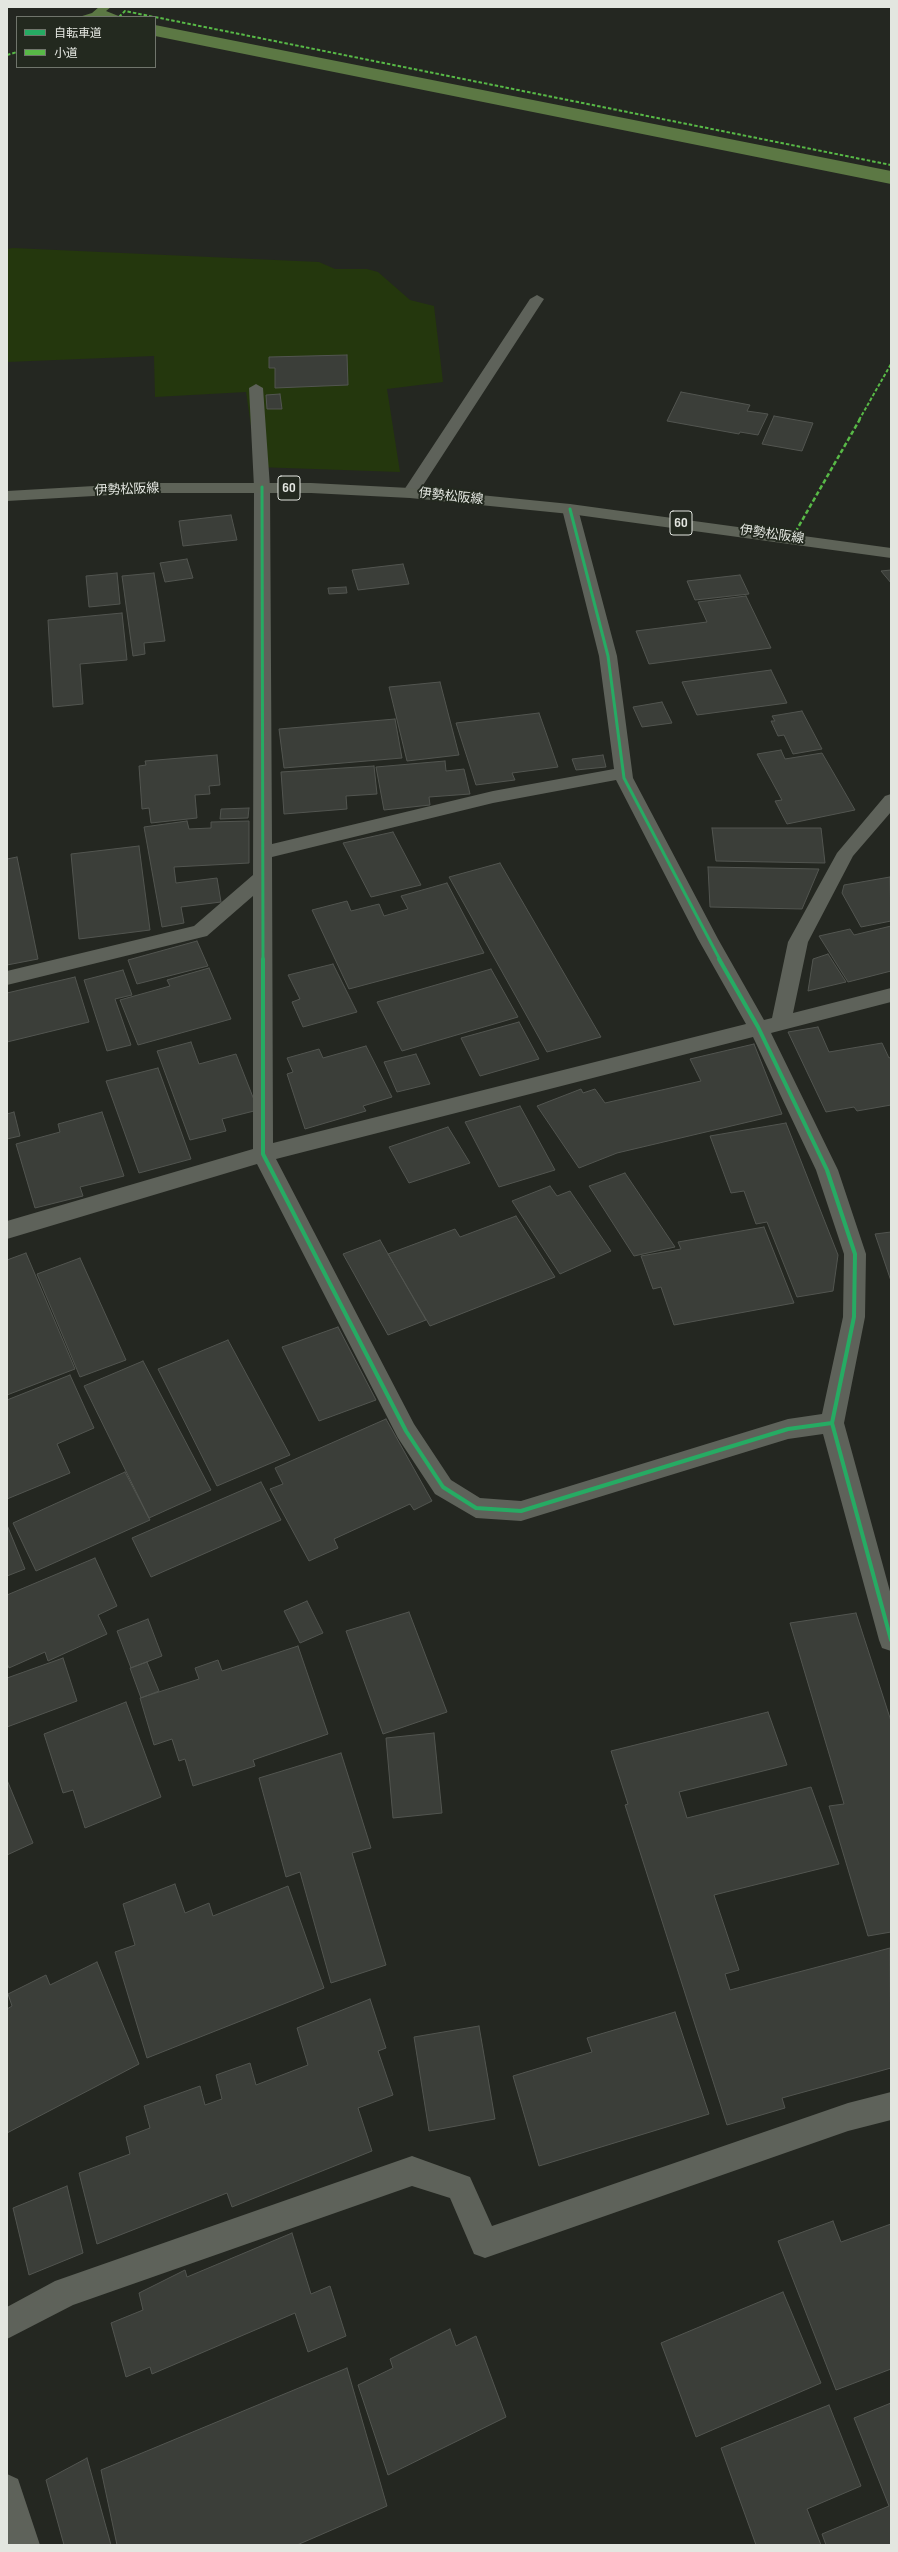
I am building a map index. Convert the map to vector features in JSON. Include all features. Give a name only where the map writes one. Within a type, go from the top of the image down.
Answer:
[{"type":"main road","name":"伊勢松阪線","points":[[7,496],[146,488],[262,488],[410,493],[570,509],[792,538],[891,553]]},
{"type":"street","points":[[410,493],[537,299]]},
{"type":"street","points":[[256,388],[262,488],[263,1154],[406,1431],[443,1487],[476,1508],[521,1511],[788,1429],[832,1423]]},
{"type":"street","points":[[570,509],[608,656],[623,773],[708,939],[758,1027],[827,1170],[855,1254],[854,1317],[832,1423],[887,1616],[891,1640]]},
{"type":"street","points":[[262,853],[493,797],[623,773]]},
{"type":"street","points":[[781,1022],[798,942],[846,853],[891,800]]},
{"type":"street","points":[[7,978],[200,931],[262,878]]},
{"type":"street","points":[[7,1230],[263,1154],[758,1027],[891,995]]},
{"type":"street","points":[[7,2324],[66,2292],[412,2171],[460,2187],[485,2243],[848,2117],[891,2106]]},
{"type":"street","points":[[7,2490],[24,2545]]},
{"type":"shaded area","points":[[99,7],[111,7],[106,11],[118,16],[82,16],[92,13]]},
{"type":"shaded area","points":[[156,25],[891,171],[891,184],[156,36]]},
{"type":"shaded area","points":[[13,248],[319,262],[335,269],[367,269],[378,272],[410,300],[434,306],[443,382],[387,389],[400,472],[257,467],[246,392],[155,397],[154,356],[7,362],[7,249]]},
{"type":"building","points":[[347,355],[348,385],[275,388],[275,368],[269,368],[269,357]]},
{"type":"building","points":[[681,392],[750,405],[747,411],[768,414],[758,435],[740,432],[739,434],[667,421]]},
{"type":"building","points":[[280,394],[282,409],[267,409],[266,395]]},
{"type":"building","points":[[774,416],[813,423],[802,451],[762,444]]},
{"type":"building","points":[[231,515],[237,540],[183,546],[179,521]]},
{"type":"building","points":[[187,559],[193,578],[165,582],[160,563]]},
{"type":"building","points":[[403,564],[409,584],[358,590],[352,570]]},
{"type":"building","points":[[891,570],[891,583],[881,571]]},
{"type":"building","points":[[117,573],[120,604],[89,607],[86,576]]},
{"type":"building","points":[[154,573],[165,641],[144,643],[145,654],[133,656],[122,576]]},
{"type":"building","points":[[740,575],[749,594],[695,600],[687,581]]},
{"type":"building","points":[[346,587],[347,593],[329,594],[328,588]]},
{"type":"building","points":[[746,596],[771,648],[649,664],[636,631],[707,622],[698,602]]},
{"type":"building","points":[[122,613],[127,660],[80,664],[83,704],[53,707],[48,620]]},
{"type":"building","points":[[771,670],[787,703],[697,715],[682,682]]},
{"type":"building","points":[[440,682],[459,755],[407,761],[389,687]]},
{"type":"building","points":[[662,702],[672,723],[642,727],[633,707]]},
{"type":"building","points":[[802,711],[822,749],[793,754],[784,735],[778,736],[771,721],[775,721],[772,716]]},
{"type":"building","points":[[539,713],[558,767],[512,773],[515,780],[476,785],[456,723]]},
{"type":"building","points":[[395,719],[402,758],[284,768],[279,729]]},
{"type":"building","points":[[781,750],[785,759],[822,753],[855,810],[787,824],[775,801],[782,800],[757,754]]},
{"type":"building","points":[[217,755],[220,785],[209,786],[210,794],[195,795],[197,818],[151,823],[149,808],[142,809],[139,766],[146,765],[145,761]]},
{"type":"building","points":[[603,755],[606,767],[576,770],[572,759]]},
{"type":"building","points":[[445,761],[446,771],[464,769],[470,794],[429,797],[430,805],[384,810],[376,767]]},
{"type":"building","points":[[374,766],[377,794],[346,796],[347,809],[284,814],[281,772]]},
{"type":"building","points":[[249,808],[248,818],[220,819],[221,809]]},
{"type":"building","points":[[187,821],[189,829],[211,828],[211,822],[249,821],[249,863],[174,867],[176,883],[217,878],[221,902],[181,907],[184,923],[162,927],[144,827]]},
{"type":"building","points":[[712,828],[821,828],[825,863],[716,861]]},
{"type":"building","points":[[393,832],[421,885],[371,897],[343,843]]},
{"type":"building","points":[[139,846],[150,930],[79,939],[71,854]]},
{"type":"building","points":[[17,857],[38,959],[7,965],[7,859]]},
{"type":"building","points":[[500,863],[601,1037],[547,1052],[449,877]]},
{"type":"building","points":[[708,867],[819,869],[802,909],[710,907]]},
{"type":"building","points":[[890,877],[891,921],[861,927],[842,893],[844,885]]},
{"type":"building","points":[[447,883],[484,953],[349,989],[312,910],[347,901],[351,911],[379,904],[384,916],[408,909],[401,896]]},
{"type":"building","points":[[891,926],[891,971],[848,982],[819,936],[850,929],[854,935]]},
{"type":"building","points":[[197,941],[208,966],[137,984],[128,960]]},
{"type":"building","points":[[828,954],[846,982],[808,991],[813,959]]},
{"type":"building","points":[[333,964],[357,1012],[303,1027],[292,1002],[300,999],[288,975]]},
{"type":"building","points":[[209,968],[231,1019],[138,1045],[120,1000],[170,986],[167,980]]},
{"type":"building","points":[[491,969],[518,1017],[402,1051],[377,1002]]},
{"type":"building","points":[[123,970],[132,995],[115,999],[131,1045],[107,1051],[84,980]]},
{"type":"building","points":[[75,977],[89,1022],[7,1042],[7,993]]},
{"type":"building","points":[[519,1022],[539,1059],[480,1076],[461,1038]]},
{"type":"building","points":[[818,1027],[829,1052],[882,1043],[889,1058],[891,1057],[891,1105],[857,1111],[854,1107],[826,1112],[788,1032]]},
{"type":"building","points":[[191,1042],[199,1064],[236,1054],[258,1110],[222,1119],[226,1131],[190,1140],[157,1051]]},
{"type":"building","points":[[754,1044],[782,1114],[617,1153],[579,1168],[537,1106],[581,1089],[583,1093],[595,1089],[605,1103],[701,1081],[690,1059]]},
{"type":"building","points":[[366,1046],[392,1097],[363,1106],[366,1111],[305,1129],[287,1074],[293,1072],[287,1058],[319,1049],[323,1058]]},
{"type":"building","points":[[416,1054],[430,1084],[397,1092],[384,1062]]},
{"type":"building","points":[[158,1068],[191,1159],[139,1173],[106,1081]]},
{"type":"building","points":[[520,1106],[555,1170],[499,1187],[465,1122]]},
{"type":"building","points":[[14,1112],[20,1136],[7,1139],[7,1114]]},
{"type":"building","points":[[102,1112],[124,1176],[80,1187],[83,1196],[35,1208],[16,1144],[60,1132],[58,1124]]},
{"type":"building","points":[[786,1123],[838,1255],[833,1291],[797,1297],[767,1222],[756,1224],[744,1191],[731,1193],[710,1136]]},
{"type":"building","points":[[448,1127],[470,1163],[409,1183],[389,1147]]},
{"type":"building","points":[[625,1173],[675,1247],[634,1256],[589,1186]]},
{"type":"building","points":[[550,1186],[557,1196],[570,1191],[611,1251],[560,1274],[512,1201]]},
{"type":"building","points":[[516,1216],[555,1277],[430,1326],[388,1254],[455,1229],[460,1237]]},
{"type":"building","points":[[764,1227],[794,1303],[674,1325],[661,1287],[653,1289],[641,1256],[681,1249],[678,1242]]},
{"type":"building","points":[[891,1232],[891,1281],[875,1234]]},
{"type":"building","points":[[380,1240],[426,1320],[388,1335],[343,1254]]},
{"type":"building","points":[[26,1253],[75,1369],[7,1395],[7,1260]]},
{"type":"building","points":[[80,1258],[126,1360],[80,1377],[37,1274]]},
{"type":"building","points":[[338,1327],[376,1400],[319,1421],[282,1347]]},
{"type":"building","points":[[228,1340],[290,1455],[217,1486],[158,1369]]},
{"type":"building","points":[[143,1361],[211,1490],[149,1518],[84,1386]]},
{"type":"building","points":[[70,1375],[94,1428],[57,1444],[70,1473],[7,1499],[7,1400]]},
{"type":"building","points":[[386,1419],[432,1501],[414,1510],[410,1504],[334,1539],[338,1548],[309,1561],[270,1489],[283,1484],[275,1468]]},
{"type":"building","points":[[125,1472],[150,1520],[36,1571],[13,1523]]},
{"type":"building","points":[[261,1482],[281,1520],[151,1577],[132,1538]]},
{"type":"building","points":[[7,1525],[25,1569],[7,1576]]},
{"type":"building","points":[[95,1558],[117,1606],[98,1615],[107,1634],[48,1661],[45,1652],[9,1668],[7,1663],[7,1595]]},
{"type":"building","points":[[307,1601],[323,1633],[300,1643],[284,1611]]},
{"type":"building","points":[[409,1612],[447,1712],[383,1734],[346,1631]]},
{"type":"building","points":[[856,1613],[891,1721],[891,1932],[868,1936],[829,1806],[844,1804],[790,1623]]},
{"type":"building","points":[[148,1619],[162,1656],[131,1668],[117,1631]]},
{"type":"building","points":[[298,1646],[328,1734],[253,1760],[255,1766],[193,1786],[185,1759],[179,1761],[172,1739],[154,1745],[140,1698],[199,1679],[195,1668],[218,1660],[222,1671]]},
{"type":"building","points":[[63,1658],[77,1701],[7,1727],[7,1678]]},
{"type":"building","points":[[147,1662],[159,1691],[141,1698],[130,1668]]},
{"type":"building","points":[[126,1702],[161,1797],[85,1828],[73,1790],[63,1793],[44,1734]]},
{"type":"building","points":[[768,1712],[787,1765],[679,1792],[687,1818],[811,1787],[839,1864],[714,1895],[739,1970],[725,1974],[730,1990],[890,1948],[891,2068],[782,2098],[785,2108],[727,2125],[625,1805],[628,1804],[611,1751]]},
{"type":"building","points":[[434,1733],[442,1813],[393,1818],[386,1738]]},
{"type":"building","points":[[341,1753],[371,1848],[352,1853],[386,1965],[331,1983],[300,1872],[286,1877],[259,1778]]},
{"type":"building","points":[[7,1780],[33,1843],[7,1855]]},
{"type":"building","points":[[175,1884],[185,1913],[209,1903],[213,1916],[288,1886],[324,1988],[147,2058],[115,1952],[135,1945],[123,1904]]},
{"type":"building","points":[[97,1962],[139,2064],[7,2133],[7,2009],[12,2006],[8,1994],[46,1975],[50,1985]]},
{"type":"building","points":[[370,1999],[386,2048],[378,2051],[393,2095],[358,2108],[372,2151],[232,2207],[227,2193],[97,2244],[79,2173],[130,2154],[126,2137],[150,2128],[144,2106],[200,2086],[205,2105],[222,2099],[216,2075],[250,2063],[256,2085],[308,2065],[297,2028]]},
{"type":"building","points":[[675,2012],[709,2114],[539,2166],[513,2076],[592,2052],[587,2038]]},
{"type":"building","points":[[479,2026],[495,2119],[429,2131],[414,2037]]},
{"type":"building","points":[[67,2186],[83,2253],[29,2275],[13,2208]]},
{"type":"building","points":[[833,2221],[841,2242],[891,2224],[891,2369],[836,2390],[778,2241]]},
{"type":"building","points":[[292,2233],[311,2294],[330,2286],[346,2336],[308,2352],[295,2313],[152,2374],[150,2367],[126,2377],[111,2323],[143,2310],[139,2293],[185,2270],[187,2277]]},
{"type":"building","points":[[783,2292],[821,2383],[696,2437],[661,2343]]},
{"type":"building","points":[[450,2329],[456,2346],[476,2336],[506,2417],[388,2475],[358,2385],[393,2368],[390,2359]]},
{"type":"building","points":[[347,2368],[387,2506],[297,2545],[117,2545],[101,2470]]},
{"type":"building","points":[[891,2403],[891,2545],[826,2545],[822,2534],[889,2506],[854,2418]]},
{"type":"building","points":[[829,2405],[861,2486],[807,2509],[821,2545],[756,2545],[721,2448]]},
{"type":"building","points":[[87,2458],[111,2545],[64,2545],[46,2480]]},
{"type":"marked path","points":[[120,16],[125,11],[149,16]]},
{"type":"marked path","points":[[156,17],[891,165]]},
{"type":"marked path","points":[[7,55],[16,52]]},
{"type":"marked path","points":[[792,538],[891,364]]},
{"type":"cycle path","points":[[262,487],[263,1154],[406,1431],[443,1487],[476,1508],[521,1511],[788,1429],[832,1423]]},
{"type":"cycle path","points":[[570,509],[608,656],[624,778],[708,939],[758,1027],[827,1170],[855,1254],[854,1317],[832,1423],[891,1640]]}]
